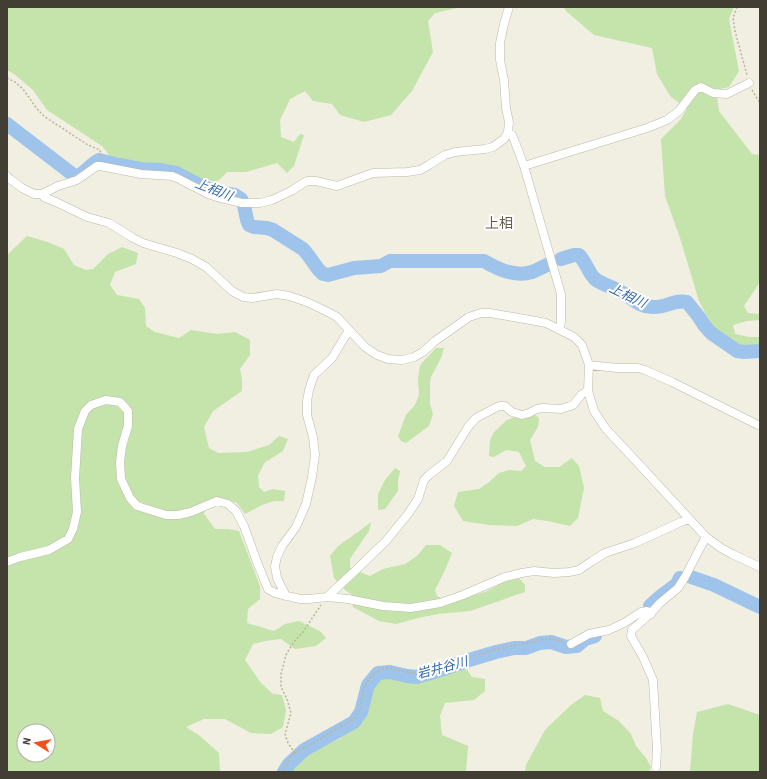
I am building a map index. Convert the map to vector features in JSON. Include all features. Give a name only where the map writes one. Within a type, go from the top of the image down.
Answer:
[{"type":"street","points":[[7,176],[22,188],[34,194],[42,194],[58,186],[77,180],[97,166],[100,166],[141,174],[177,178],[208,194],[244,203],[260,203],[272,200],[307,181],[316,181],[338,186],[373,173],[420,170],[429,166],[445,155],[455,152],[493,147],[504,139],[508,132],[509,122],[500,60],[500,43],[509,7]]},
{"type":"street","points":[[524,166],[647,128],[667,120],[679,111],[695,90],[701,88],[713,93],[727,94],[748,83]]},
{"type":"street","points":[[508,132],[512,135],[516,142],[524,166],[561,294],[560,330]]},
{"type":"street","points":[[42,194],[44,197],[86,217],[109,223],[143,243],[192,259],[206,267],[232,291],[243,297],[252,298],[277,294],[289,296],[307,302],[328,312],[337,317],[365,347],[377,355],[388,359],[402,360],[414,357],[423,352],[435,341],[469,317],[481,313],[490,313],[546,323],[574,337],[582,345],[590,365],[588,391],[594,411],[606,429],[706,537],[721,548],[760,567]]},
{"type":"street","points":[[286,596],[277,578],[275,566],[282,546],[296,527],[306,504],[315,455],[313,437],[307,415],[306,401],[314,375],[332,358],[350,330]]},
{"type":"street","points":[[590,365],[617,368],[638,368],[645,370],[760,426]]},
{"type":"street","points":[[326,597],[386,541],[418,499],[424,480],[447,461],[468,427],[476,418],[499,406],[505,406],[512,412],[522,415],[543,408],[561,409],[573,405],[582,394],[588,391]]},
{"type":"street","points":[[7,562],[20,557],[49,550],[68,539],[73,529],[77,512],[75,478],[78,429],[85,412],[91,405],[106,400],[120,402],[128,411],[128,426],[122,446],[120,462],[121,479],[130,498],[137,506],[166,515],[178,515],[191,512],[217,501],[228,504],[236,511],[244,526],[268,589],[275,593],[300,599],[326,597],[348,599],[383,606],[411,608],[440,603],[505,577],[534,571],[554,573],[579,570],[605,553],[635,543],[689,519]]},
{"type":"street","points":[[656,767],[657,750],[653,680],[644,657],[631,636],[632,630],[678,588],[706,537]]},
{"type":"street","points":[[572,644],[589,634],[609,630],[624,623],[641,612],[651,614]]},
{"type":"path","points":[[737,7],[733,18],[735,32],[748,83],[760,102]]},
{"type":"path","points":[[7,78],[15,82],[23,89],[37,109],[45,117],[88,145],[100,150],[102,157],[100,166]]},
{"type":"path","points":[[295,753],[288,743],[285,734],[291,712],[288,699],[281,687],[281,674],[286,655],[293,643],[303,632],[326,597]]},
{"type":"path","points":[[282,772],[290,758],[295,753],[354,719],[360,710],[364,687],[372,675],[380,669],[389,668],[411,673],[420,672],[497,649],[543,639],[552,639],[572,644]]},
{"type":"green space","points":[[7,7],[462,7],[435,13],[428,21],[433,52],[412,91],[391,115],[364,122],[340,115],[332,104],[313,101],[305,91],[290,99],[280,120],[281,137],[294,142],[300,134],[304,135],[294,166],[287,173],[277,163],[246,172],[227,172],[217,182],[200,178],[173,167],[140,165],[112,159],[102,146],[47,110],[33,90],[7,70]]},
{"type":"green space","points":[[564,7],[734,7],[729,19],[739,71],[729,87],[716,90],[719,111],[752,154],[760,155],[760,282],[744,306],[748,313],[760,314],[760,320],[747,321],[733,325],[735,334],[749,337],[760,337],[760,348],[740,347],[725,339],[710,322],[699,301],[680,238],[665,196],[661,139],[681,119],[687,109],[670,96],[657,74],[652,48],[594,35],[566,11]]},
{"type":"green space","points":[[27,236],[48,242],[64,249],[74,265],[86,270],[93,269],[108,254],[122,247],[138,253],[136,264],[115,272],[110,285],[117,295],[139,299],[145,308],[146,326],[155,332],[179,338],[191,330],[217,334],[235,332],[250,340],[250,355],[240,369],[242,391],[213,411],[204,427],[209,448],[218,453],[247,452],[269,445],[279,436],[288,439],[283,451],[264,463],[258,476],[259,487],[264,492],[273,489],[285,491],[284,501],[274,501],[262,505],[245,514],[237,503],[223,498],[207,503],[204,514],[215,529],[239,531],[260,586],[260,599],[248,609],[247,623],[274,631],[285,624],[299,621],[320,631],[326,638],[316,646],[295,649],[281,639],[253,644],[245,660],[261,683],[273,694],[282,695],[286,710],[283,727],[271,734],[251,733],[225,719],[204,719],[186,727],[200,736],[219,753],[220,772],[7,772],[7,255]]},
{"type":"green space","points":[[436,348],[444,348],[430,382],[430,404],[433,414],[429,426],[406,443],[401,441],[398,436],[406,415],[415,405],[419,395],[418,379],[420,365]]},
{"type":"green space","points":[[535,415],[539,418],[538,427],[530,440],[535,461],[545,467],[559,467],[572,458],[579,466],[584,488],[578,518],[570,526],[533,519],[517,526],[489,525],[463,521],[454,506],[458,492],[479,489],[499,473],[509,470],[521,471],[526,466],[519,452],[506,450],[494,457],[489,456],[490,440],[494,432],[507,420],[515,417]]},
{"type":"green space","points":[[395,468],[400,471],[398,491],[385,509],[378,510],[378,494],[385,480]]},
{"type":"green space","points":[[371,522],[369,531],[350,559],[350,568],[370,576],[383,569],[405,564],[417,556],[426,545],[440,545],[452,553],[435,590],[437,596],[449,602],[485,592],[512,578],[520,579],[525,585],[525,592],[470,611],[438,614],[396,624],[379,621],[353,607],[351,594],[334,578],[330,556],[338,546]]},
{"type":"green space","points":[[465,667],[472,677],[485,679],[485,691],[474,700],[445,703],[440,716],[442,735],[468,746],[466,772],[289,772],[304,755],[339,739],[364,718],[369,693],[380,677],[393,675],[417,680]]},
{"type":"green space","points":[[585,695],[600,698],[603,711],[619,721],[631,734],[636,746],[651,767],[649,772],[525,772],[526,765],[545,730],[571,705]]},
{"type":"green space","points":[[728,704],[760,715],[760,772],[690,772],[693,734],[697,712]]},
{"type":"waterway","name":"上相川","points":[[7,124],[76,177],[99,160],[141,169],[176,173],[203,187],[235,195],[241,199],[244,205],[249,225],[273,230],[303,249],[323,274],[328,275],[354,268],[381,266],[390,261],[484,261],[495,267],[520,274],[532,272],[549,264]]},
{"type":"waterway","name":"上相川","points":[[561,259],[579,255],[595,279],[623,293],[644,306],[657,307],[683,301],[687,302],[711,333],[737,351],[760,351]]},
{"type":"waterway","name":"岩井谷川","points":[[691,577],[714,585],[760,607]]},
{"type":"waterway","name":"岩井谷川","points":[[650,606],[677,584],[680,578]]},
{"type":"waterway","name":"岩井谷川","points":[[284,772],[289,764],[304,750],[354,722],[361,712],[368,685],[378,673],[390,672],[416,677],[496,652],[514,648],[526,648],[540,643],[551,642],[566,647],[577,646],[585,639],[595,636]]},
{"type":"district","name":"上相","points":[[499,223]]}]
